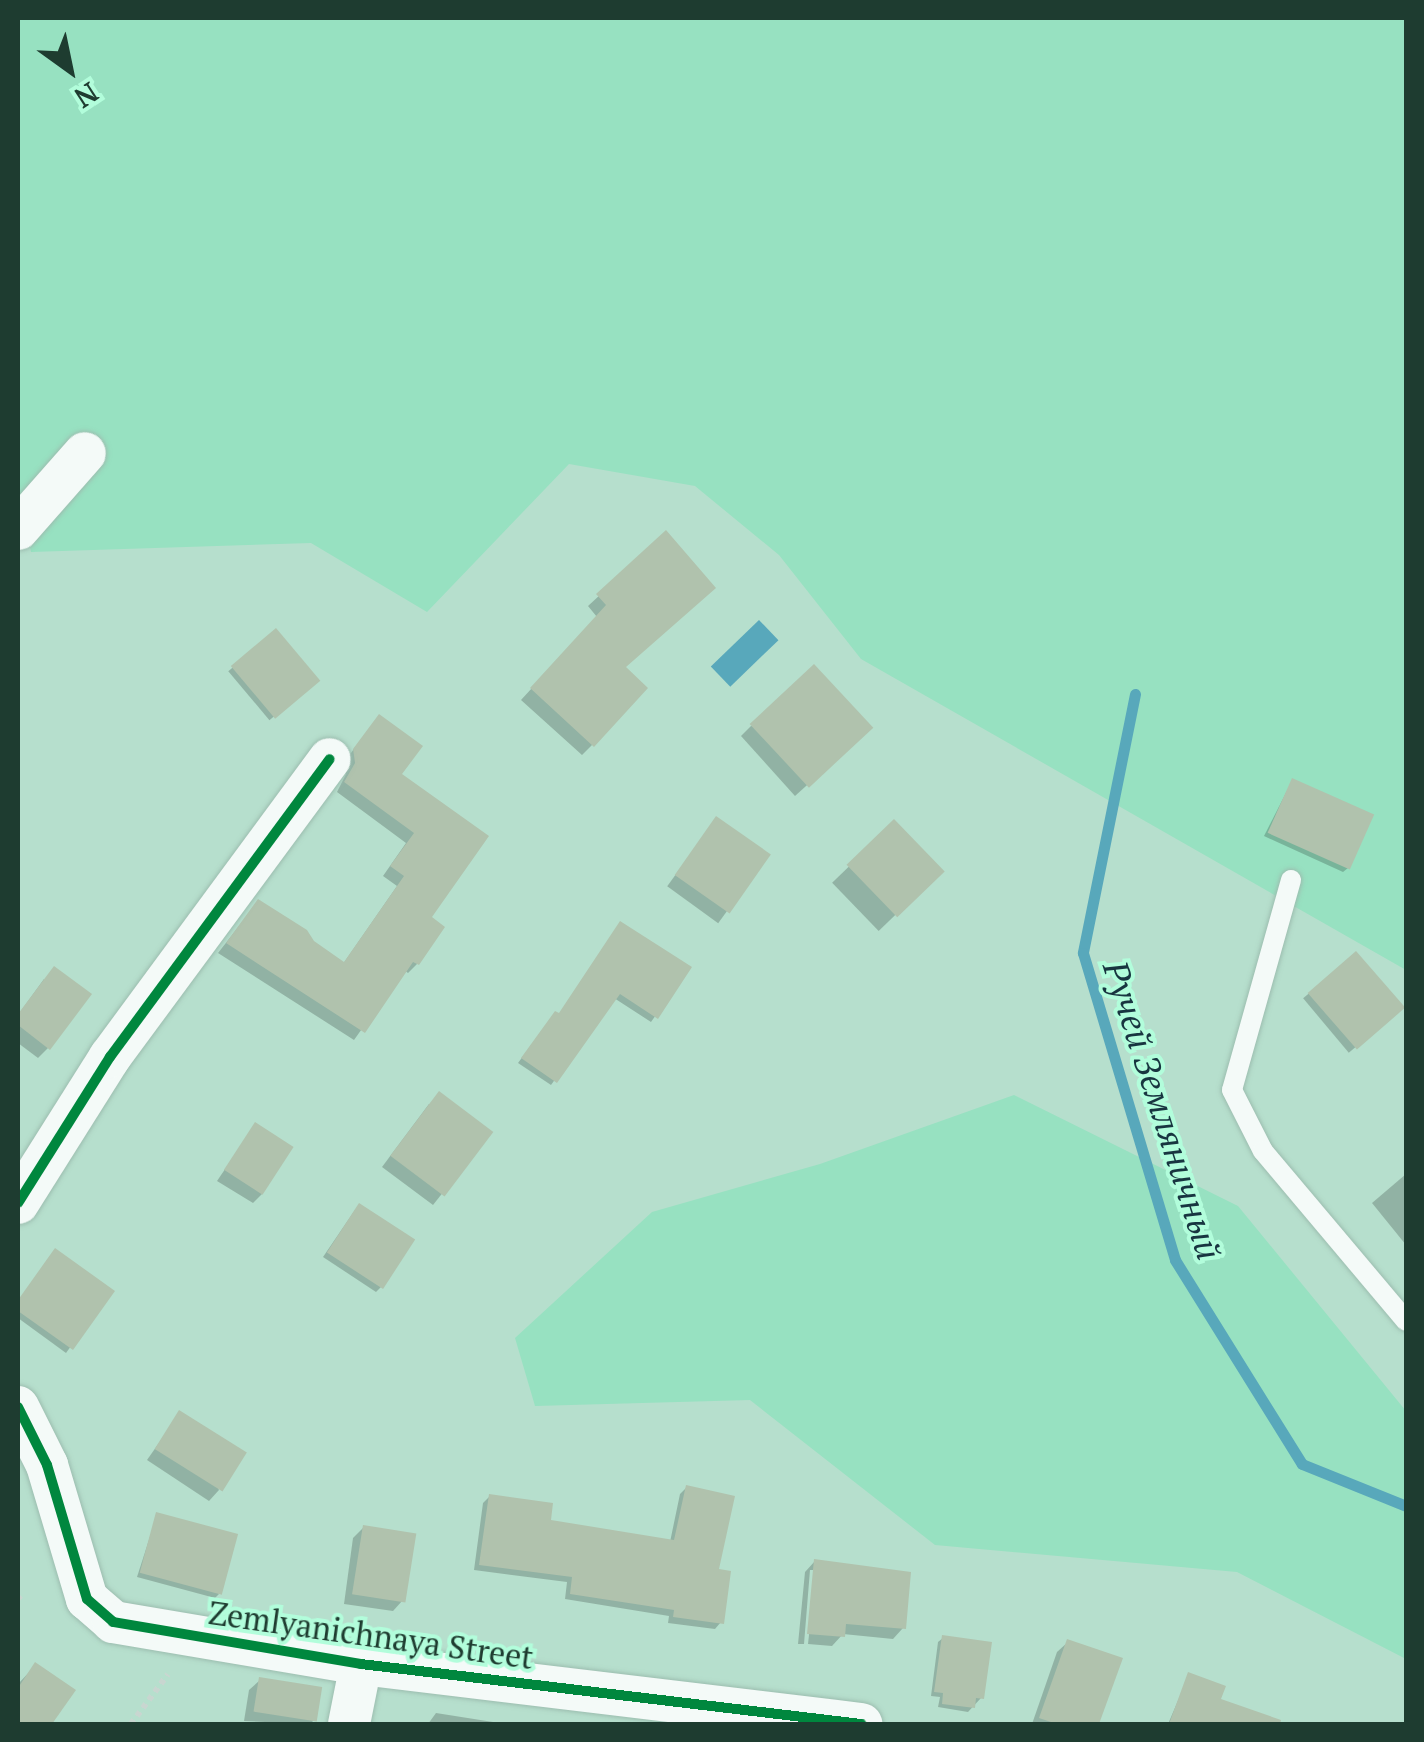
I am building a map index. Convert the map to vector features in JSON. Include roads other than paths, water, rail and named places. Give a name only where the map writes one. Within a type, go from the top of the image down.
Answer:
[{"type":"street","points":[[18,530],[85,453]]},
{"type":"street","points":[[18,1203],[110,1057],[330,759]]},
{"type":"street","name":"Zemlyanichnaya Street","points":[[18,1407],[41,1449],[79,1581],[98,1612],[114,1622],[360,1664],[861,1724]]},
{"type":"street","name":"Zemlyanichnaya Street","points":[[350,1724],[360,1664]]},
{"type":"lane","points":[[1291,880],[1232,1090],[1263,1151],[1406,1321]]},
{"type":"water","points":[[759,620],[778,640],[730,687],[711,667]]},
{"type":"waterway","name":"Ручей Земляничный","points":[[1135,694],[1083,953],[1175,1260],[1302,1464],[1406,1506]]}]
